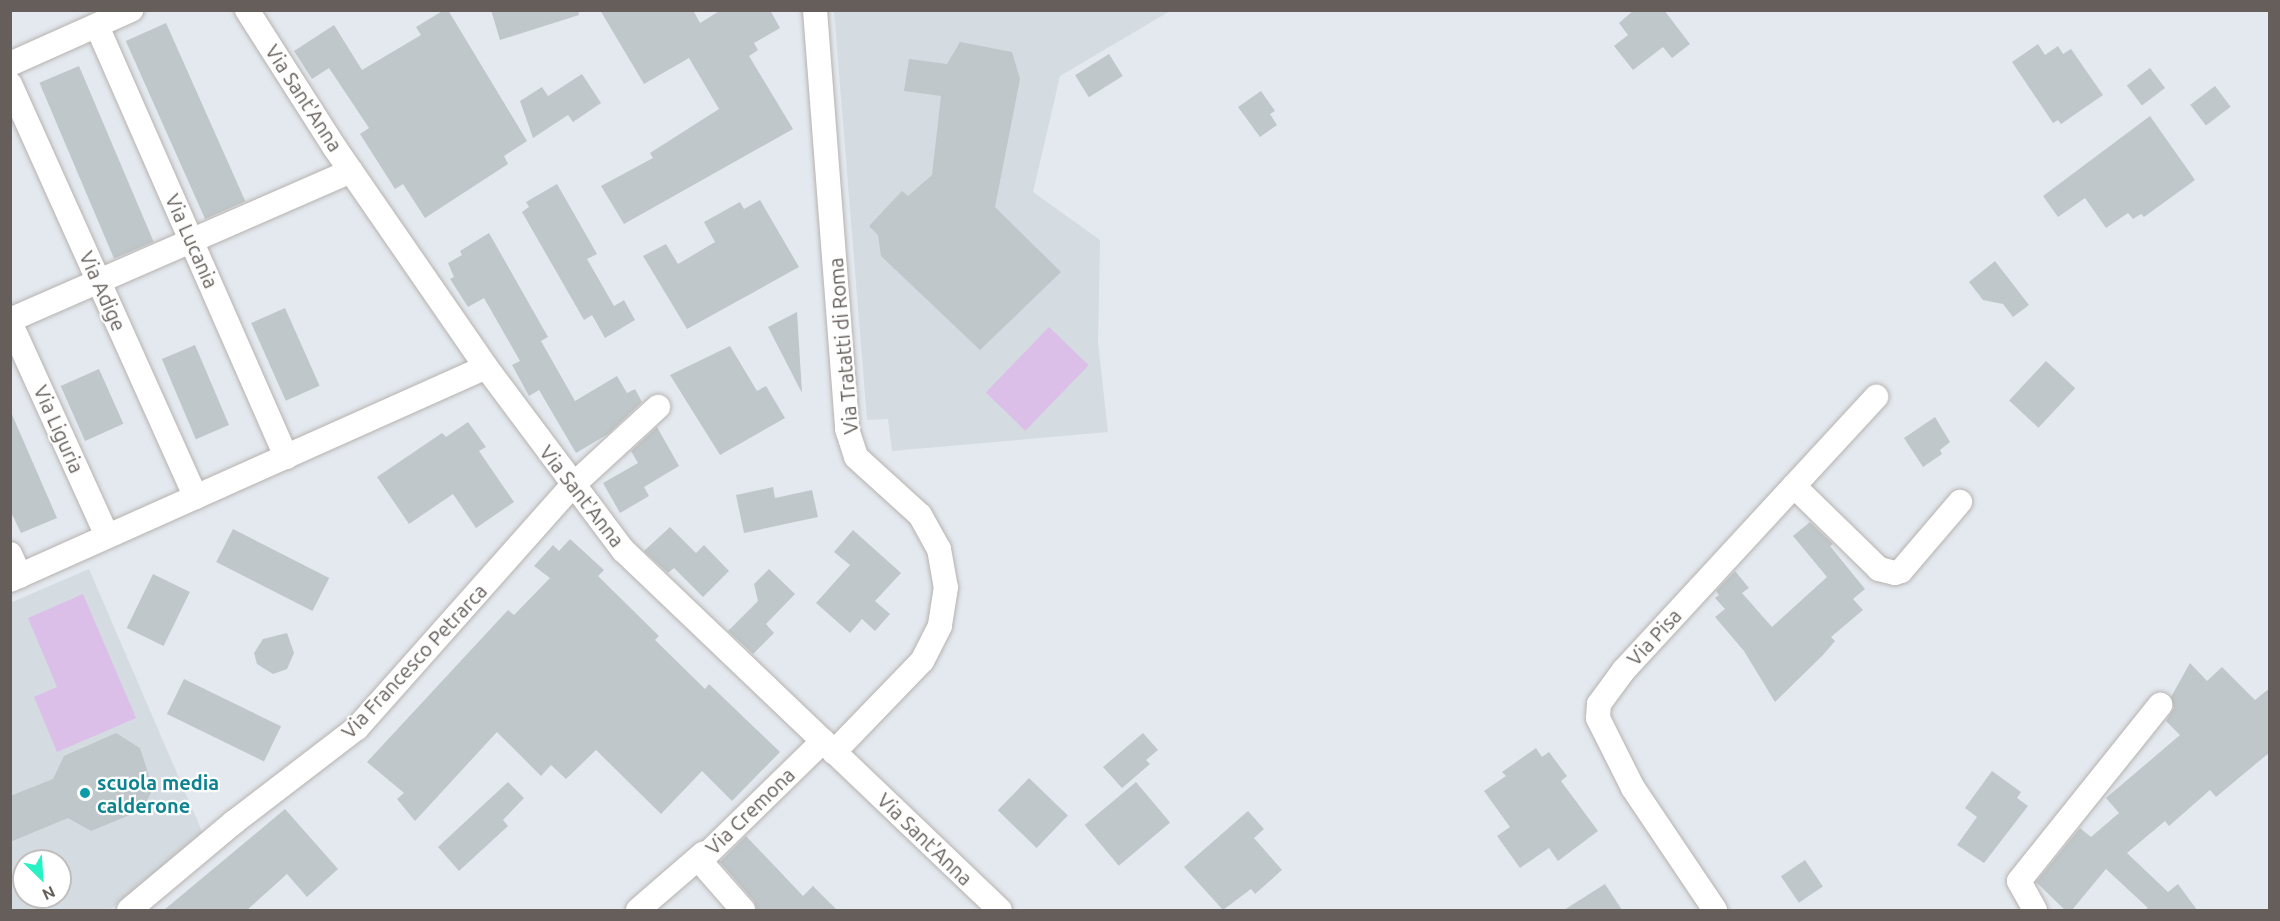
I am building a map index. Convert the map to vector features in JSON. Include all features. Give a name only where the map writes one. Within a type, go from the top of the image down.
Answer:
[{"type":"street","points":[[10,64],[131,10]]},
{"type":"street","name":"Via Tratatti di Roma","points":[[815,10],[847,429],[856,457],[920,515],[939,549],[946,587],[940,626],[922,661],[829,746]]},
{"type":"street","name":"Via Sant'Anna","points":[[255,13],[351,171],[486,367],[572,486],[623,550],[1000,910]]},
{"type":"street","name":"Via Lucania","points":[[97,26],[286,457]]},
{"type":"street","name":"Via Adige","points":[[10,84],[196,497]]},
{"type":"street","points":[[10,321],[351,171]]},
{"type":"street","name":"Via Liguria","points":[[10,321],[107,536]]},
{"type":"street","points":[[14,570],[107,536],[486,367]]},
{"type":"street","name":"Via Pisa","points":[[1714,910],[1633,788],[1598,718],[1599,704],[1624,670],[1876,398]]},
{"type":"street","name":"Via Francesco Petrarca","points":[[129,910],[233,823],[357,728],[572,486],[658,406]]},
{"type":"street","points":[[1794,486],[1879,569],[1895,573],[1901,571],[1960,502]]},
{"type":"street","points":[[2035,910],[2019,881],[2160,705]]},
{"type":"street","name":"Via Cremona","points":[[743,910],[700,861],[704,853],[829,746]]},
{"type":"street","points":[[638,910],[704,853]]},
{"type":"shaded area","points":[[834,11],[1170,11],[1060,76],[1033,192],[1100,240],[1098,343],[1108,432],[892,451],[888,419],[867,420]]},
{"type":"shaded area","points":[[1049,327],[1089,365],[1025,431],[986,392]]},
{"type":"shaded area","points":[[89,569],[204,836],[109,910],[11,910],[10,603]]},
{"type":"shaded area","points":[[83,594],[136,718],[57,752],[34,697],[57,687],[28,618]]},
{"type":"building","points":[[444,10],[448,10],[527,141],[504,156],[508,164],[425,218],[403,184],[395,189],[360,134],[369,128],[329,68],[312,79],[294,51],[334,25],[362,70],[421,35],[416,27]]},
{"type":"building","points":[[491,10],[578,10],[579,15],[500,40]]},
{"type":"building","points":[[600,10],[693,10],[700,23],[721,10],[770,10],[780,28],[754,43],[758,50],[749,56],[793,129],[624,224],[601,186],[653,158],[650,153],[719,109],[689,58],[644,84]]},
{"type":"building","points":[[1634,10],[1664,10],[1690,44],[1672,58],[1663,47],[1633,70],[1614,46],[1628,35],[1619,23]]},
{"type":"building","points":[[166,23],[245,201],[205,219],[126,41]]},
{"type":"building","points":[[960,42],[1012,52],[1020,79],[995,207],[1061,272],[980,350],[881,256],[878,235],[869,226],[902,191],[908,196],[932,175],[941,96],[904,91],[909,59],[947,64]]},
{"type":"building","points":[[2038,44],[2045,55],[2058,46],[2063,54],[2071,49],[2103,95],[2061,124],[2058,120],[2053,123],[2012,62]]},
{"type":"building","points":[[1109,54],[1123,76],[1089,97],[1075,75]]},
{"type":"building","points":[[79,66],[154,242],[114,259],[39,83]]},
{"type":"building","points":[[2150,68],[2165,88],[2142,105],[2127,85]]},
{"type":"building","points":[[582,74],[601,103],[573,122],[568,115],[533,138],[520,101],[542,87],[548,96]]},
{"type":"building","points":[[2215,86],[2231,107],[2206,125],[2190,105]]},
{"type":"building","points":[[1261,91],[1275,111],[1270,114],[1277,125],[1260,137],[1238,107]]},
{"type":"building","points":[[2150,116],[2195,180],[2144,217],[2141,214],[2133,219],[2128,213],[2106,228],[2085,198],[2058,217],[2043,196]]},
{"type":"building","points":[[557,184],[597,254],[587,259],[614,306],[624,300],[635,320],[605,338],[592,315],[584,320],[522,212],[529,207],[526,202]]},
{"type":"building","points":[[760,200],[799,267],[687,329],[643,256],[666,244],[678,264],[715,242],[704,222],[740,202],[744,209]]},
{"type":"building","points":[[489,233],[548,337],[541,341],[575,401],[617,376],[627,393],[635,389],[642,402],[608,434],[576,453],[539,390],[529,396],[512,365],[520,361],[484,298],[468,307],[450,279],[454,277],[448,263],[462,255],[460,251]]},
{"type":"building","points":[[1995,261],[2029,305],[2013,317],[2003,304],[1983,300],[1969,282]]},
{"type":"building","points":[[285,308],[320,386],[286,401],[251,323]]},
{"type":"building","points":[[797,312],[802,393],[768,327]]},
{"type":"building","points":[[195,345],[229,425],[196,439],[162,359]]},
{"type":"building","points":[[730,346],[757,391],[766,386],[785,418],[720,455],[670,375]]},
{"type":"building","points":[[2046,361],[2075,388],[2038,428],[2009,400]]},
{"type":"building","points":[[99,369],[123,424],[85,441],[61,386]]},
{"type":"building","points":[[10,410],[57,518],[21,533],[10,510]]},
{"type":"building","points":[[1935,417],[1950,442],[1940,450],[1942,454],[1923,467],[1904,438]]},
{"type":"building","points":[[468,422],[486,447],[479,451],[514,502],[476,528],[453,494],[409,524],[377,477],[442,433],[446,437]]},
{"type":"building","points":[[657,427],[679,466],[644,487],[649,496],[620,513],[603,483],[638,463],[631,451]]},
{"type":"building","points":[[773,487],[775,498],[812,490],[818,517],[744,533],[736,495]]},
{"type":"building","points":[[1810,522],[1833,544],[1830,546],[1865,589],[1853,599],[1863,610],[1831,637],[1835,641],[1823,655],[1775,702],[1744,651],[1715,617],[1725,609],[1715,598],[1719,595],[1716,591],[1735,571],[1749,588],[1742,593],[1772,627],[1827,577],[1793,536]]},
{"type":"building","points":[[670,527],[696,553],[704,545],[729,571],[703,597],[674,568],[668,573],[644,551]]},
{"type":"building","points":[[233,529],[329,578],[312,611],[216,562]]},
{"type":"building","points":[[853,530],[901,573],[875,601],[890,614],[875,631],[862,619],[850,633],[816,603],[850,565],[834,552]]},
{"type":"building","points":[[570,539],[604,570],[598,576],[659,636],[655,640],[705,689],[709,684],[780,752],[732,801],[702,771],[661,814],[596,750],[566,779],[551,765],[541,776],[497,732],[415,821],[397,799],[404,793],[367,762],[508,610],[514,615],[550,578],[534,566],[553,545],[559,551]]},
{"type":"building","points":[[769,569],[795,594],[766,624],[774,633],[753,654],[728,631],[758,601],[754,584]]},
{"type":"building","points":[[153,574],[190,592],[164,646],[127,628]]},
{"type":"building","points":[[287,633],[294,653],[287,669],[273,674],[257,664],[254,653],[263,639]]},
{"type":"building","points":[[2190,663],[2207,681],[2222,667],[2255,700],[2270,688],[2270,752],[2216,797],[2210,790],[2169,826],[2165,821],[2127,853],[2168,892],[2178,884],[2197,910],[2144,910],[2148,908],[2106,869],[2072,910],[2065,910],[2036,882],[2080,828],[2091,837],[2119,813],[2106,798],[2180,735],[2166,721],[2174,708],[2171,697]]},
{"type":"building","points":[[184,679],[281,726],[264,761],[167,714]]},
{"type":"building","name":"scuola media calderone","points":[[116,733],[140,748],[153,789],[142,810],[91,831],[68,818],[10,842],[10,796],[53,779],[64,756]]},
{"type":"building","points":[[1143,733],[1158,750],[1146,760],[1150,764],[1122,788],[1103,767]]},
{"type":"building","points":[[1536,748],[1542,757],[1549,752],[1567,776],[1561,781],[1598,831],[1558,861],[1549,848],[1520,868],[1497,836],[1510,827],[1484,791],[1506,776],[1502,772]]},
{"type":"building","points":[[1992,771],[2021,792],[2017,798],[2028,806],[1984,863],[1957,845],[1977,817],[1965,808]]},
{"type":"building","points":[[1029,778],[1068,816],[1037,848],[998,810]]},
{"type":"building","points":[[508,782],[524,798],[503,820],[508,826],[459,871],[438,847]]},
{"type":"building","points":[[1136,782],[1170,823],[1119,866],[1085,825]]},
{"type":"building","points":[[285,809],[338,869],[307,897],[287,874],[247,910],[164,910]]},
{"type":"building","points":[[1248,811],[1264,829],[1254,838],[1282,870],[1255,894],[1251,889],[1223,910],[1184,867]]},
{"type":"building","points":[[746,836],[803,896],[813,886],[837,910],[757,910],[754,901],[720,862]]},
{"type":"building","points":[[1805,860],[1823,887],[1799,903],[1781,876]]},
{"type":"building","points":[[1605,884],[1622,910],[1564,910]]},
{"type":"place","name":"scuola media calderone","points":[[85,793]]}]
